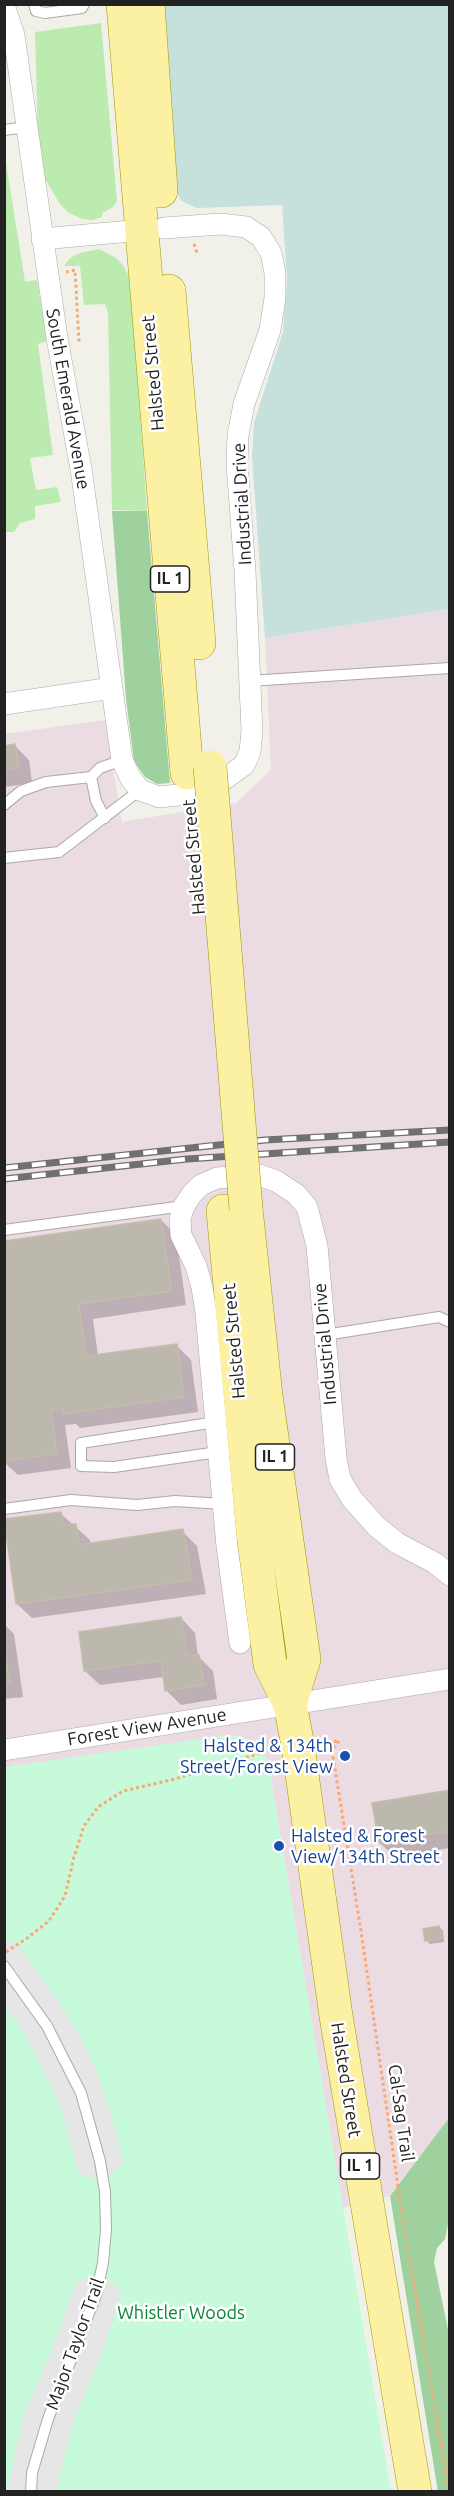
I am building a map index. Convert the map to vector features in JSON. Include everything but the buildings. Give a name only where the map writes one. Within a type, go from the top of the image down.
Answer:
[{"type":"main road","name":"Halsted Street","points":[[123,4],[153,229],[234,1210],[253,1533],[270,1664],[290,1704],[298,1746],[338,2027],[415,2492]]},
{"type":"main road","name":"Halsted Street","points":[[148,4],[153,229]]},
{"type":"street","name":"South Emerald Avenue","points":[[4,5],[14,35],[42,239],[81,469],[122,760],[131,779],[140,790]]},
{"type":"street","name":"Industrial Drive","points":[[42,239],[220,224],[246,227],[261,237],[271,253],[275,273],[275,298],[270,330],[244,404],[238,435],[237,464],[245,571],[250,752],[244,765],[215,786],[188,794],[159,797],[140,790]]},
{"type":"street","points":[[4,704],[112,688]]},
{"type":"street","name":"Industrial Drive","points":[[184,1206],[201,1185],[217,1178],[259,1175],[276,1181],[296,1194],[307,1207],[313,1226],[340,1479],[352,1498],[377,1527],[397,1543],[435,1563],[450,1575]]},
{"type":"street","points":[[184,1206],[180,1219],[181,1235],[196,1266],[202,1287],[223,1504],[240,1644]]},
{"type":"street","name":"Forest View Avenue","points":[[4,1749],[450,1678]]},
{"type":"lane","points":[[34,4],[36,11],[45,13],[82,8],[84,4]]},
{"type":"lane","points":[[4,130],[27,126]]},
{"type":"lane","points":[[249,681],[450,668]]},
{"type":"lane","points":[[4,805],[21,791],[46,782],[91,777],[100,768],[122,760]]},
{"type":"lane","points":[[91,777],[96,801],[105,818]]},
{"type":"lane","points":[[4,858],[58,852],[140,790]]},
{"type":"lane","points":[[4,1230],[184,1206]]},
{"type":"lane","points":[[325,1335],[439,1317],[450,1322]]},
{"type":"lane","points":[[216,1422],[81,1443],[81,1466],[114,1467],[218,1452]]},
{"type":"lane","points":[[4,1509],[71,1500],[137,1505],[176,1501],[223,1504]]},
{"type":"lane","name":"Major Taylor Trail","points":[[4,1966],[47,2026],[81,2093],[100,2161],[105,2192],[103,2263],[96,2295],[45,2427],[32,2474],[31,2492]]},
{"type":"path","points":[[61,272],[75,270],[78,307]]},
{"type":"path","name":"Cal-Sag Trail","points":[[339,1741],[332,1750],[402,2214],[448,2492]]},
{"type":"path","points":[[4,1952],[26,1940],[49,1921],[65,1896],[84,1826],[98,1807],[123,1791],[171,1780],[267,1751]]},
{"type":"shaded area","points":[[159,5],[449,5],[449,609],[265,638],[252,457],[254,423],[283,332],[287,279],[282,205],[197,208],[180,200],[173,176]]},
{"type":"shaded area","points":[[449,609],[450,2118],[389,2196],[342,2208],[268,1761],[5,1767],[4,734],[105,720],[122,822],[236,803],[271,770],[265,638]]},
{"type":"shaded area","points":[[16,1941],[67,2015],[84,2043],[96,2071],[117,2136],[123,2163],[110,2174],[92,2178],[78,2172],[63,2115],[53,2089],[24,2033],[5,2006],[5,1942]]},
{"type":"shaded area","points":[[90,2278],[109,2281],[122,2292],[102,2353],[72,2425],[56,2491],[7,2492],[24,2415],[60,2330],[75,2282]]},
{"type":"green space","points":[[101,23],[117,201],[113,207],[102,213],[102,217],[93,220],[82,219],[68,212],[60,204],[39,169],[35,32]]},
{"type":"green space","points":[[4,150],[25,282],[37,280],[47,341],[38,344],[53,455],[30,458],[36,490],[57,487],[61,502],[35,506],[35,519],[20,523],[14,532],[5,532]]},
{"type":"green space","points":[[99,249],[116,258],[130,278],[147,511],[112,510],[108,313],[105,304],[84,305],[80,266],[64,266],[70,258],[80,253]]},
{"type":"green space","points":[[112,511],[147,511],[170,783],[157,784],[145,777],[134,761],[126,699]]},
{"type":"green space","name":"Whistler Woods","points":[[239,1735],[260,1748],[268,1761],[391,2491],[5,2491],[4,1767]]},
{"type":"green space","points":[[449,2118],[449,2219],[445,2239],[437,2248],[434,2262],[449,2334],[450,2491],[438,2492],[390,2196]]},
{"type":"railway","points":[[4,1168],[265,1140],[450,1130]]},
{"type":"railway","points":[[4,1179],[187,1159],[450,1142]]},
{"type":"place","name":"Halsted & 134th Street/Forest View","points":[[345,1756]]},
{"type":"place","name":"Halsted & Forest View/134th Street","points":[[279,1846]]}]
